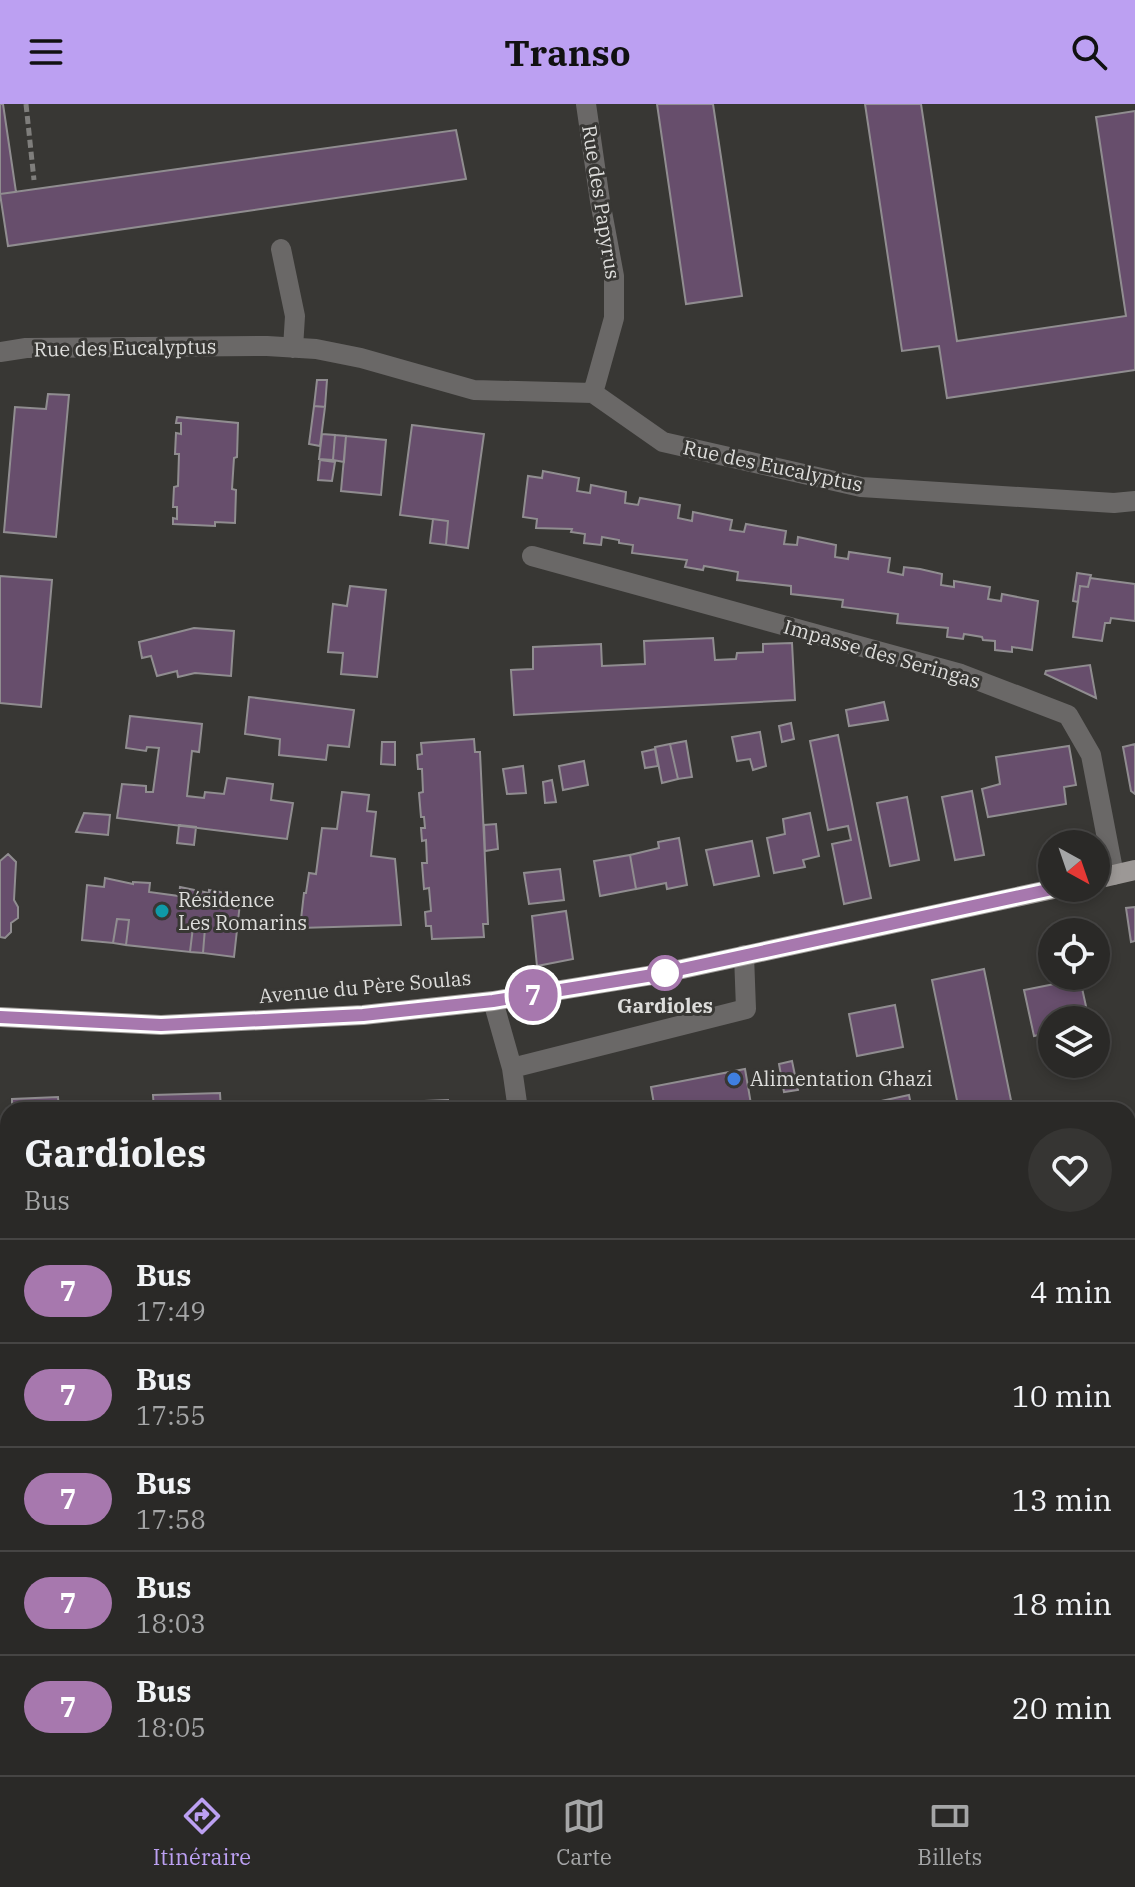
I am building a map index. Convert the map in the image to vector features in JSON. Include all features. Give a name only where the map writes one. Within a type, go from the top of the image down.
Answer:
[{"type":"main road","points":[[1110,876],[1135,870]]},
{"type":"main road","name":"Avenue du Père Soulas","points":[[0,1017],[161,1025],[363,1015],[493,1001],[659,974],[1038,892]]},
{"type":"street","name":"Rue des Papyrus","points":[[586,104],[614,276],[614,318],[593,393]]},
{"type":"street","points":[[281,249],[295,316],[293,348]]},
{"type":"street","name":"Rue des Eucalyptus","points":[[0,352],[26,348],[267,346],[316,349],[361,358],[474,390],[593,393],[663,442],[861,487],[1114,503],[1135,501]]},
{"type":"street","name":"Impasse des Seringas","points":[[532,556],[961,674],[1068,715],[1091,755],[1100,830]]},
{"type":"street","points":[[512,1068],[746,1009],[744,955]]},
{"type":"street","points":[[493,1001],[512,1068],[517,1102]]},
{"type":"path","points":[[26,104],[34,180]]},
{"type":"building","points":[[0,104],[3,104],[16,192],[0,194]]},
{"type":"building","points":[[657,104],[713,104],[742,296],[686,304]]},
{"type":"building","points":[[865,104],[921,104],[957,341],[1126,316],[1096,117],[1135,111],[1135,370],[947,398],[939,346],[902,351]]},
{"type":"building","points":[[456,130],[466,179],[8,246],[0,194]]},
{"type":"building","points":[[317,380],[327,380],[325,407],[314,406]]},
{"type":"building","points":[[48,394],[69,395],[56,537],[4,532],[15,407],[46,409]]},
{"type":"building","points":[[314,406],[325,407],[320,446],[309,444]]},
{"type":"building","points":[[177,417],[238,423],[232,489],[236,490],[235,523],[215,522],[215,526],[173,524],[173,518],[177,519],[177,507],[173,507],[174,487],[178,486],[176,433],[181,434],[181,423],[176,423]]},
{"type":"building","points":[[412,425],[484,434],[468,548],[446,545],[448,521],[400,515]]},
{"type":"building","points":[[322,434],[335,435],[333,460],[319,459]]},
{"type":"building","points":[[335,435],[346,436],[344,462],[333,460]]},
{"type":"building","points":[[346,436],[386,440],[381,495],[341,491]]},
{"type":"building","points":[[320,460],[335,462],[332,481],[318,480]]},
{"type":"building","points":[[543,471],[579,478],[577,491],[590,493],[591,485],[626,492],[625,503],[638,505],[640,498],[680,505],[678,518],[692,521],[693,512],[732,520],[730,530],[744,532],[746,524],[786,531],[784,544],[797,545],[798,537],[836,545],[835,557],[848,559],[849,552],[890,558],[888,572],[903,575],[904,567],[920,569],[942,574],[941,585],[954,587],[954,581],[990,587],[988,599],[1001,601],[1002,594],[1038,601],[1032,650],[1012,647],[1012,652],[995,650],[995,641],[983,640],[982,637],[964,634],[963,639],[947,637],[948,628],[897,623],[898,614],[842,607],[843,600],[791,594],[791,586],[737,580],[738,572],[704,566],[703,570],[685,567],[687,560],[632,553],[633,545],[619,543],[619,540],[602,537],[601,545],[584,543],[585,534],[571,532],[572,529],[536,528],[537,519],[523,517],[528,476],[542,478]]},
{"type":"building","points":[[433,519],[448,521],[446,545],[430,543]]},
{"type":"building","points":[[1077,573],[1091,575],[1088,587],[1080,586],[1078,602],[1073,601]]},
{"type":"building","points":[[0,576],[52,580],[41,707],[0,703]]},
{"type":"building","points":[[1090,578],[1135,584],[1135,621],[1111,618],[1110,623],[1105,623],[1102,641],[1073,637],[1080,586],[1088,587]]},
{"type":"building","points":[[350,586],[386,590],[377,677],[341,674],[343,653],[328,652],[333,604],[347,606]]},
{"type":"building","points":[[194,628],[234,631],[231,676],[195,673],[178,677],[177,671],[157,676],[151,656],[142,658],[139,642]]},
{"type":"building","points":[[713,638],[715,660],[736,659],[737,653],[763,652],[763,644],[792,643],[795,700],[514,715],[511,670],[533,669],[533,647],[601,644],[602,666],[645,664],[644,641]]},
{"type":"building","points":[[1090,665],[1096,698],[1045,674],[1046,671]]},
{"type":"building","points":[[249,697],[354,710],[349,747],[328,745],[326,760],[279,755],[280,739],[245,734]]},
{"type":"building","points":[[884,702],[888,720],[849,726],[846,710]]},
{"type":"building","points":[[130,716],[202,724],[199,752],[192,751],[187,796],[204,798],[205,792],[224,794],[227,778],[273,784],[271,800],[293,803],[287,839],[117,818],[122,784],[146,786],[146,792],[153,792],[159,748],[147,747],[146,751],[126,748]]},
{"type":"building","points":[[791,723],[794,739],[782,742],[779,726]]},
{"type":"building","points":[[760,732],[766,766],[753,770],[750,759],[737,761],[732,737]]},
{"type":"building","points":[[838,735],[871,898],[844,904],[832,844],[851,840],[848,826],[828,830],[810,741]]},
{"type":"building","points":[[474,739],[475,752],[480,752],[488,924],[483,924],[484,937],[432,939],[431,926],[426,926],[425,912],[431,911],[429,888],[424,889],[422,863],[427,863],[426,840],[422,841],[421,828],[425,828],[419,793],[423,792],[422,769],[418,769],[417,755],[422,754],[421,743]]},
{"type":"building","points":[[686,741],[692,777],[678,779],[670,744]]},
{"type":"building","points":[[382,742],[395,742],[395,765],[381,764]]},
{"type":"building","points":[[670,744],[678,779],[662,783],[655,747]]},
{"type":"building","points":[[1135,744],[1135,794],[1131,791],[1123,747]]},
{"type":"building","points":[[1069,746],[1076,785],[1064,787],[1066,804],[988,817],[982,789],[1000,784],[996,757]]},
{"type":"building","points":[[655,749],[658,766],[645,768],[642,752]]},
{"type":"building","points":[[584,761],[588,785],[563,790],[559,766]]},
{"type":"building","points":[[523,766],[526,793],[507,794],[503,769]]},
{"type":"building","points":[[552,780],[556,802],[545,803],[543,782]]},
{"type":"building","points":[[972,791],[984,855],[955,860],[942,797]]},
{"type":"building","points":[[342,792],[369,795],[367,811],[376,812],[371,856],[395,859],[401,925],[300,928],[309,873],[316,874],[322,828],[337,829]]},
{"type":"building","points":[[907,797],[919,860],[890,866],[877,803]]},
{"type":"building","points":[[84,813],[110,815],[108,835],[76,832]]},
{"type":"building","points":[[810,813],[819,856],[803,860],[805,867],[774,873],[767,838],[785,834],[783,819]]},
{"type":"building","points":[[496,824],[498,849],[485,851],[484,825]]},
{"type":"building","points":[[179,825],[196,827],[194,845],[177,843]]},
{"type":"building","points":[[679,838],[687,885],[667,889],[666,883],[636,889],[630,855],[659,848],[658,842]]},
{"type":"building","points":[[752,841],[759,876],[714,885],[706,850]]},
{"type":"building","points":[[8,854],[16,862],[14,900],[18,918],[11,923],[11,932],[5,938],[0,937],[0,861]]},
{"type":"building","points":[[630,855],[636,889],[600,896],[594,861]]},
{"type":"building","points":[[560,869],[564,900],[529,904],[524,873]]},
{"type":"building","name":"Résidence Les Romarins","points":[[105,878],[133,884],[150,883],[149,892],[179,896],[180,887],[226,893],[225,902],[240,903],[234,957],[203,953],[205,928],[193,927],[190,952],[126,945],[129,920],[117,919],[113,943],[82,940],[87,885],[104,887]]},
{"type":"building","points":[[1135,907],[1135,941],[1131,942],[1126,908]]},
{"type":"building","points":[[566,911],[573,959],[537,966],[532,916]]},
{"type":"building","points":[[117,919],[129,920],[126,945],[113,943]]},
{"type":"building","points":[[193,927],[205,928],[203,953],[190,952]]},
{"type":"building","points":[[984,969],[1011,1102],[957,1102],[932,980]]},
{"type":"building","points":[[1038,987],[1038,990],[1082,990],[1086,1006],[1038,1006],[1038,1035],[1034,1036],[1024,990]]},
{"type":"building","points":[[895,1005],[903,1047],[857,1056],[849,1014]]},
{"type":"building","points":[[792,1061],[798,1090],[784,1092],[779,1064]]},
{"type":"building","points":[[745,1069],[751,1102],[654,1102],[651,1087]]},
{"type":"building","points":[[220,1093],[221,1102],[153,1102],[153,1095]]},
{"type":"building","points":[[909,1095],[910,1102],[881,1102]]},
{"type":"building","points":[[58,1097],[58,1102],[12,1102],[12,1099]]},
{"type":"bus line","name":"7","points":[[0,1017],[161,1025],[363,1015],[493,1001],[659,974],[1038,892]]},
{"type":"place","name":"Résidence Les Romarins","points":[[162,911]]},
{"type":"place","name":"Gardioles","points":[[665,973]]},
{"type":"place","name":"Alimentation Ghazi","points":[[734,1079]]}]
